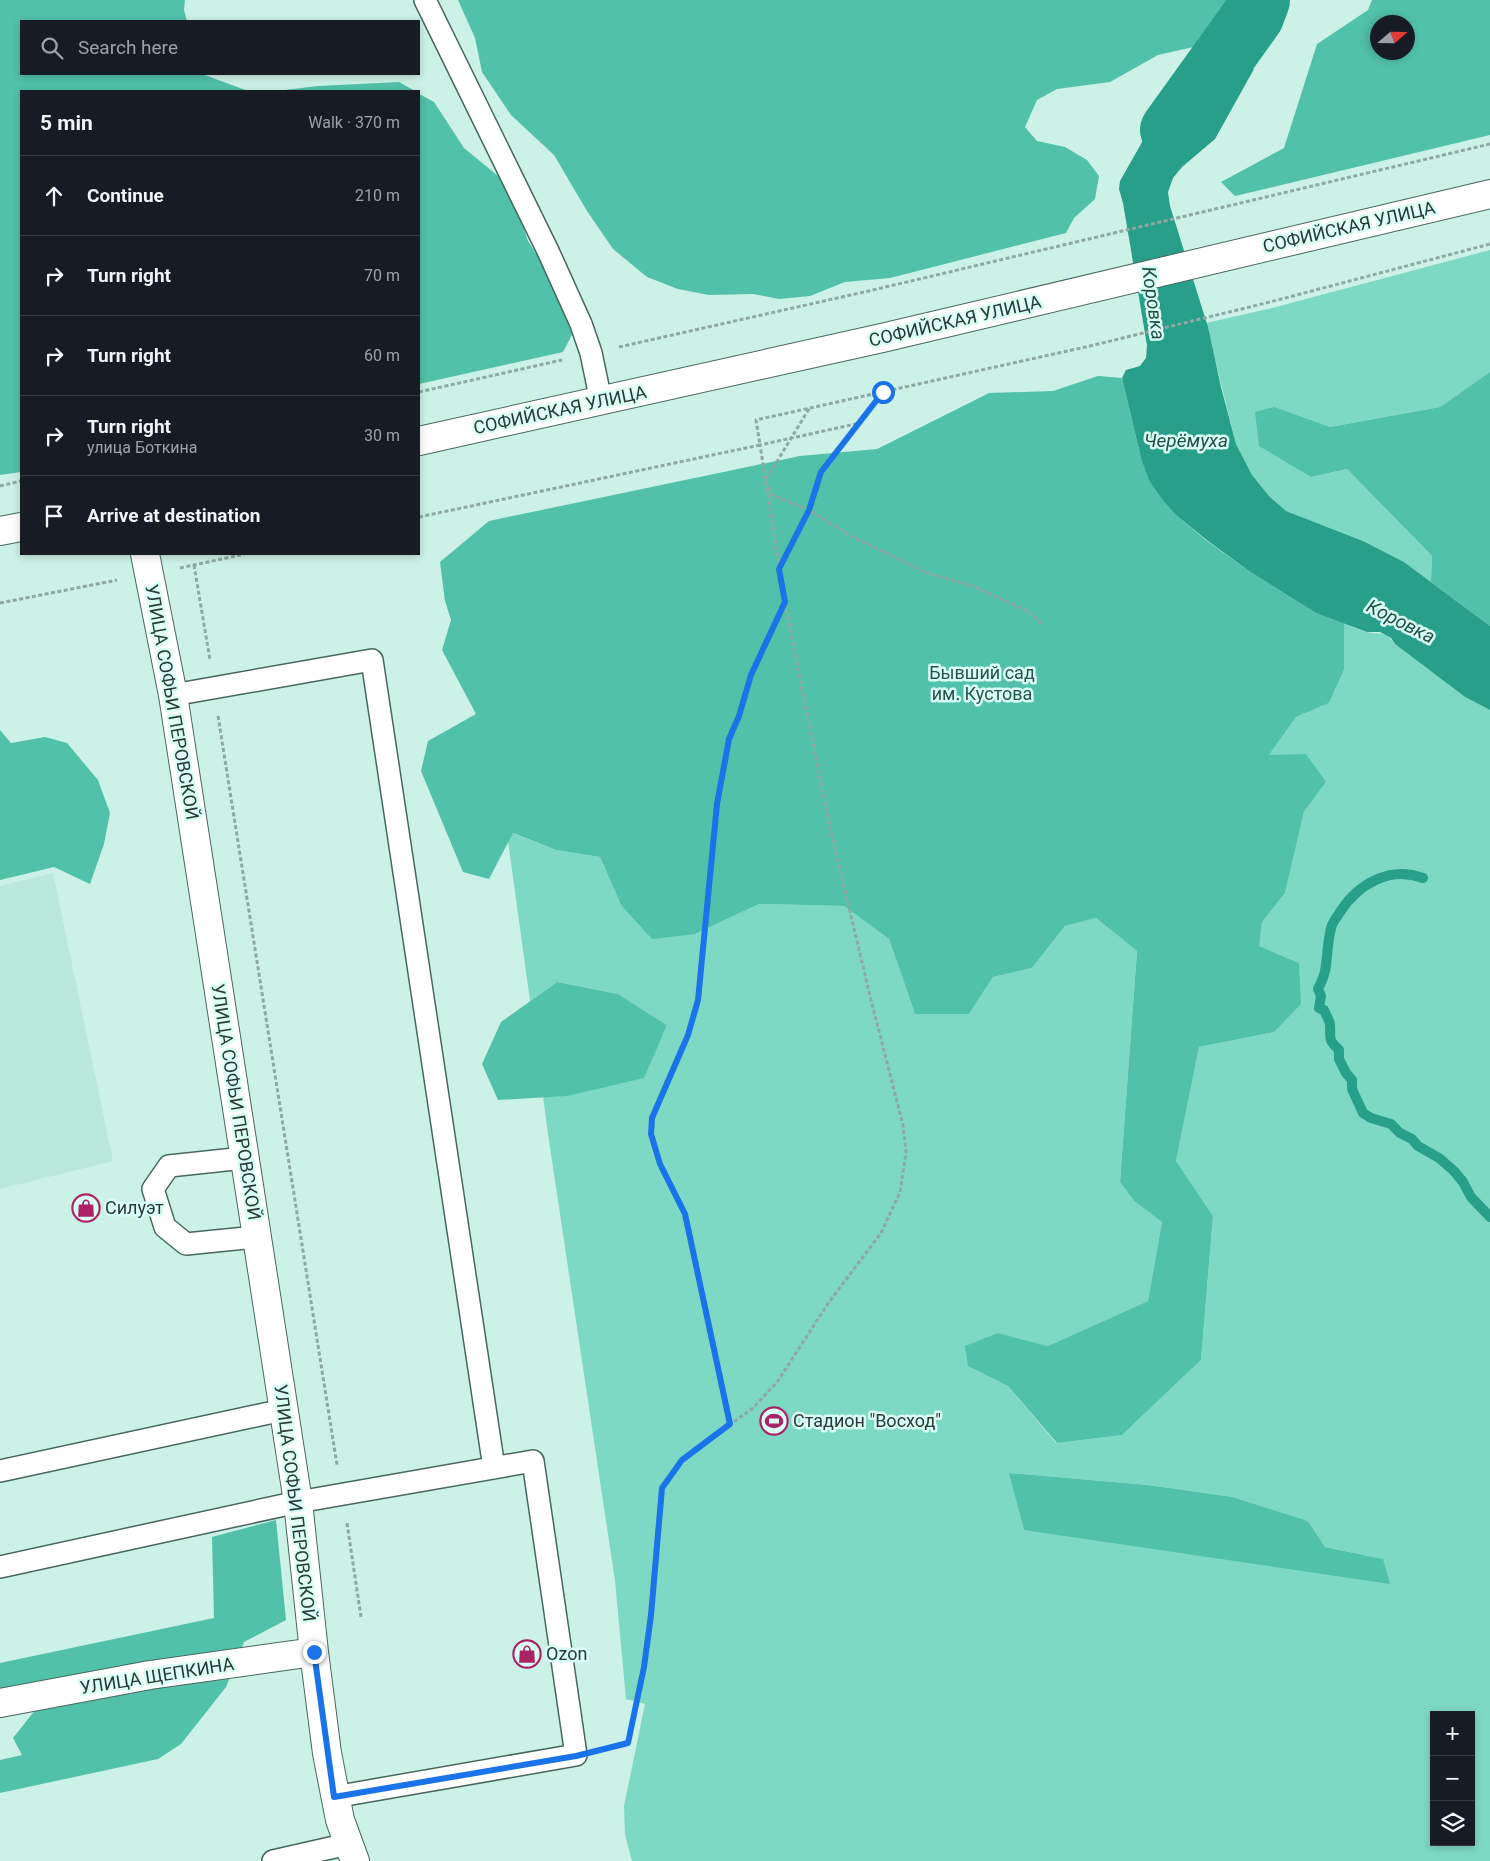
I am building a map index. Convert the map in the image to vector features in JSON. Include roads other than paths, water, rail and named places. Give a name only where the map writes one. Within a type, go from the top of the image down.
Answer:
[{"type":"street","name":"СОФИЙСКАЯ УЛИЦА","points":[[420,441],[882,338],[1490,194]]},
{"type":"street","points":[[0,531],[20,527]]},
{"type":"street","name":"УЛИЦА СОФЬИ ПЕРОВСКОЙ","points":[[145,555],[172,695],[298,1502],[314,1652],[334,1797],[351,1852]]},
{"type":"street","name":"УЛИЦА ЩЕПКИНА","points":[[0,1703],[150,1675],[314,1652]]},
{"type":"lane","points":[[425,0],[548,251],[581,324],[591,353],[601,401]]},
{"type":"lane","points":[[172,695],[372,660],[494,1468]]},
{"type":"lane","points":[[244,1158],[169,1166],[153,1189],[165,1227],[186,1244],[256,1237]]},
{"type":"lane","points":[[0,1471],[283,1410]]},
{"type":"lane","points":[[0,1567],[298,1502],[532,1461],[576,1756],[334,1797]]},
{"type":"lane","points":[[273,1861],[351,1852]]},
{"type":"water","name":"Черёмуха","points":[[1192,54],[1254,69],[1215,139],[1182,167],[1173,178],[1168,192],[1170,206],[1208,327],[1236,444],[1252,475],[1269,496],[1286,511],[1363,541],[1404,562],[1490,626],[1490,710],[1465,697],[1395,644],[1391,638],[1380,632],[1367,632],[1316,613],[1249,571],[1177,516],[1149,480],[1141,458],[1122,378],[1126,370],[1140,366],[1146,358],[1147,345],[1119,189],[1120,181]]},
{"type":"waterway","name":"Коровка","points":[[1171,130],[1253,16],[1259,0]]},
{"type":"waterway","points":[[1423,878],[1399,874],[1387,876],[1366,885],[1348,902],[1334,921],[1330,931],[1325,973],[1318,989],[1321,996],[1319,1008],[1324,1010],[1329,1020],[1331,1041],[1339,1050],[1339,1059],[1352,1080],[1352,1089],[1363,1113],[1371,1118],[1391,1124],[1400,1133],[1412,1139],[1418,1146],[1439,1158],[1454,1171],[1463,1182],[1471,1197],[1490,1217]]},
{"type":"place","name":"Силуэт","points":[[86,1208]]},
{"type":"place","name":"Стадион \"Восход\"","points":[[774,1421]]},
{"type":"place","name":"Ozon","points":[[527,1654]]},
{"type":"park label","name":"Бывший сад им. Кустова","points":[[982,683]]}]
